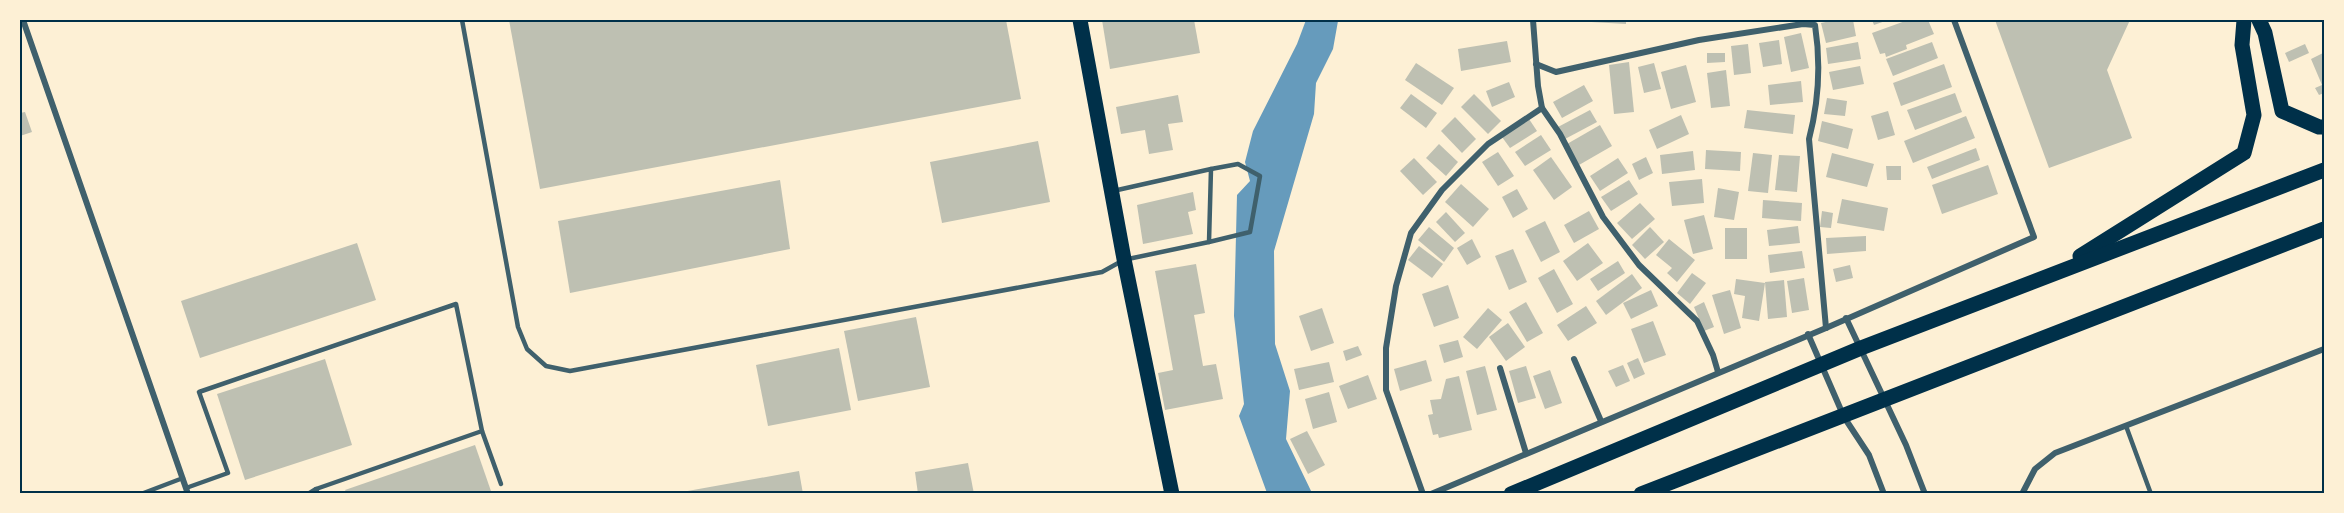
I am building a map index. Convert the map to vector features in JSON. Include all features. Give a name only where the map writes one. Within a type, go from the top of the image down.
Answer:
[{"type":"main road","points":[[1080,20],[1124,260],[1172,494]]},
{"type":"main road","points":[[2049,275],[2244,153],[2254,115],[2242,45],[2244,20]]},
{"type":"main road","points":[[2259,20],[2265,33],[2282,111],[2319,127],[2325,127]]},
{"type":"main road","points":[[1511,494],[1861,348],[2325,170]]},
{"type":"main road","points":[[1641,494],[2325,229]]},
{"type":"street","points":[[23,20],[188,490]]},
{"type":"street","points":[[1533,20],[1542,108],[1560,135],[1603,217],[1639,265],[1697,321],[1718,372]]},
{"type":"street","points":[[1431,494],[1826,328],[2034,237],[1954,20]]},
{"type":"street","points":[[1536,64],[1556,72],[1699,40],[1803,24],[1815,25],[1819,51],[1818,87],[1816,112],[1809,139],[1826,328]]},
{"type":"street","points":[[1424,494],[1386,390],[1386,348],[1396,286],[1411,233],[1442,190],[1488,144],[1542,108]]},
{"type":"street","points":[[1846,318],[1906,446],[1925,494]]},
{"type":"street","points":[[1808,334],[1844,417],[1869,454],[1884,494]]},
{"type":"street","points":[[2022,494],[2035,469],[2055,453],[2325,349]]},
{"type":"street","points":[[1574,359],[1601,422]]},
{"type":"street","points":[[1500,368],[1526,453]]},
{"type":"lane","points":[[462,20],[518,327],[527,349],[546,366],[570,371],[1101,272],[1124,260],[1250,232],[1260,176],[1238,164],[1112,191]]},
{"type":"lane","points":[[1209,242],[1211,169]]},
{"type":"lane","points":[[188,490],[228,473],[199,392],[456,304],[482,432],[501,484]]},
{"type":"lane","points":[[2126,426],[2151,494]]},
{"type":"lane","points":[[308,494],[482,432]]},
{"type":"lane","points":[[141,494],[183,478]]},
{"type":"water","points":[[1306,20],[1338,21],[1333,49],[1316,83],[1314,114],[1274,251],[1275,344],[1290,391],[1286,439],[1312,493],[1267,493],[1239,416],[1244,404],[1234,316],[1237,195],[1250,181],[1245,162],[1253,131],[1297,44]]},
{"type":"building","points":[[509,20],[1006,20],[1021,99],[540,189]]},
{"type":"building","points":[[1102,20],[1194,20],[1200,53],[1110,69]]},
{"type":"building","points":[[1626,20],[1626,24],[1574,21]]},
{"type":"building","points":[[1853,20],[1856,36],[1826,43],[1821,23]]},
{"type":"building","points":[[1872,20],[1888,20],[1874,25]]},
{"type":"building","points":[[1908,20],[1928,20],[1934,34],[1906,45],[1907,49],[1886,57],[1885,53],[1880,54],[1872,33]]},
{"type":"building","points":[[1995,20],[2130,20],[2107,70],[2132,138],[2049,168]]},
{"type":"building","points":[[1801,33],[1809,68],[1791,72],[1784,37]]},
{"type":"building","points":[[1779,40],[1782,64],[1763,67],[1759,43]]},
{"type":"building","points":[[1507,41],[1511,62],[1461,71],[1458,49]]},
{"type":"building","points":[[1858,42],[1861,59],[1828,64],[1826,48]]},
{"type":"building","points":[[1932,42],[1938,58],[1893,76],[1886,59]]},
{"type":"building","points":[[1748,44],[1751,73],[1734,75],[1731,46]]},
{"type":"building","points":[[2305,44],[2309,53],[2289,62],[2285,53]]},
{"type":"building","points":[[1707,53],[1725,53],[1725,62],[1707,63]]},
{"type":"building","points":[[2323,53],[2324,93],[2319,95],[2315,88],[2322,85],[2311,59]]},
{"type":"building","points":[[1629,62],[1634,112],[1614,114],[1609,65]]},
{"type":"building","points":[[1416,63],[1454,88],[1442,105],[1405,80]]},
{"type":"building","points":[[1654,63],[1661,89],[1644,93],[1638,67]]},
{"type":"building","points":[[1944,64],[1952,87],[1901,106],[1893,83]]},
{"type":"building","points":[[1686,65],[1696,102],[1671,109],[1661,72]]},
{"type":"building","points":[[1860,66],[1864,84],[1833,90],[1829,72]]},
{"type":"building","points":[[1726,70],[1730,106],[1711,108],[1707,73]]},
{"type":"building","points":[[1801,81],[1803,102],[1770,105],[1768,85]]},
{"type":"building","points":[[1509,82],[1515,97],[1492,107],[1486,91]]},
{"type":"building","points":[[1584,85],[1593,101],[1562,118],[1553,102]]},
{"type":"building","points":[[1955,93],[1962,112],[1915,130],[1907,110]]},
{"type":"building","points":[[1411,94],[1437,113],[1426,128],[1400,108]]},
{"type":"building","points":[[1474,94],[1501,121],[1488,134],[1461,107]]},
{"type":"building","points":[[1178,95],[1183,122],[1168,124],[1173,150],[1149,154],[1145,130],[1121,134],[1116,107]]},
{"type":"building","points":[[1827,98],[1847,101],[1845,116],[1824,114]]},
{"type":"building","points":[[1590,110],[1597,122],[1565,139],[1558,127]]},
{"type":"building","points":[[1747,110],[1795,115],[1793,134],[1744,128]]},
{"type":"building","points":[[1888,111],[1895,135],[1878,140],[1871,116]]},
{"type":"building","points":[[25,112],[32,132],[20,136],[20,113]]},
{"type":"building","points":[[1681,115],[1689,134],[1657,149],[1649,130]]},
{"type":"building","points":[[1966,116],[1975,138],[1913,163],[1904,141]]},
{"type":"building","points":[[1455,117],[1476,139],[1462,153],[1441,131]]},
{"type":"building","points":[[1529,119],[1537,131],[1510,148],[1502,137]]},
{"type":"building","points":[[1822,121],[1853,129],[1848,149],[1818,141]]},
{"type":"building","points":[[1600,125],[1612,146],[1579,165],[1567,144]]},
{"type":"building","points":[[1541,135],[1551,150],[1525,166],[1515,152]]},
{"type":"building","points":[[1038,141],[1050,202],[942,223],[930,162]]},
{"type":"building","points":[[1439,144],[1458,162],[1446,176],[1426,158]]},
{"type":"building","points":[[1976,148],[1980,160],[1932,179],[1927,167]]},
{"type":"building","points":[[1706,150],[1741,152],[1740,171],[1705,169]]},
{"type":"building","points":[[1693,151],[1695,170],[1662,174],[1660,155]]},
{"type":"building","points":[[1498,152],[1514,176],[1498,186],[1482,162]]},
{"type":"building","points":[[1753,153],[1772,155],[1768,193],[1748,191]]},
{"type":"building","points":[[1832,153],[1874,164],[1867,187],[1826,177]]},
{"type":"building","points":[[1779,155],[1800,156],[1797,192],[1775,190]]},
{"type":"building","points":[[1551,157],[1572,187],[1554,200],[1533,170]]},
{"type":"building","points":[[1646,157],[1653,173],[1639,180],[1632,164]]},
{"type":"building","points":[[1414,158],[1437,182],[1423,195],[1400,171]]},
{"type":"building","points":[[1618,158],[1628,173],[1600,191],[1590,176]]},
{"type":"building","points":[[1988,165],[1998,194],[1942,214],[1932,185]]},
{"type":"building","points":[[1886,166],[1901,166],[1901,180],[1887,180]]},
{"type":"building","points":[[1702,179],[1704,203],[1672,206],[1669,182]]},
{"type":"building","points":[[780,180],[790,249],[570,293],[558,221]]},
{"type":"building","points":[[1629,180],[1638,194],[1611,211],[1601,197]]},
{"type":"building","points":[[1461,184],[1489,209],[1473,227],[1445,202]]},
{"type":"building","points":[[1718,188],[1739,192],[1734,220],[1714,217]]},
{"type":"building","points":[[1517,189],[1528,209],[1513,218],[1502,197]]},
{"type":"building","points":[[1193,192],[1196,210],[1188,212],[1193,234],[1143,244],[1137,205]]},
{"type":"building","points":[[1842,199],[1888,208],[1884,231],[1837,223]]},
{"type":"building","points":[[1763,200],[1802,203],[1801,221],[1762,218]]},
{"type":"building","points":[[1640,203],[1655,219],[1632,239],[1617,223]]},
{"type":"building","points":[[1589,211],[1599,229],[1574,243],[1564,225]]},
{"type":"building","points":[[1822,211],[1833,213],[1831,228],[1820,227]]},
{"type":"building","points":[[1446,212],[1465,233],[1455,242],[1436,222]]},
{"type":"building","points":[[1704,215],[1713,249],[1693,254],[1684,220]]},
{"type":"building","points":[[1545,221],[1560,252],[1541,262],[1525,231]]},
{"type":"building","points":[[1798,226],[1800,243],[1769,246],[1767,230]]},
{"type":"building","points":[[1429,227],[1454,248],[1444,262],[1418,240]]},
{"type":"building","points":[[1650,227],[1664,242],[1645,259],[1632,245]]},
{"type":"building","points":[[1725,228],[1747,228],[1747,259],[1725,259]]},
{"type":"building","points":[[1866,236],[1866,251],[1827,254],[1826,238]]},
{"type":"building","points":[[1472,239],[1481,257],[1467,265],[1457,248]]},
{"type":"building","points":[[1669,239],[1695,260],[1677,282],[1667,273],[1672,268],[1656,255]]},
{"type":"building","points":[[357,243],[376,300],[200,358],[181,301]]},
{"type":"building","points":[[1588,243],[1603,263],[1577,281],[1563,261]]},
{"type":"building","points":[[1419,246],[1443,264],[1432,278],[1408,260]]},
{"type":"building","points":[[1513,249],[1527,282],[1509,290],[1495,256]]},
{"type":"building","points":[[1802,251],[1805,268],[1770,273],[1768,255]]},
{"type":"building","points":[[1618,261],[1625,273],[1598,291],[1590,279]]},
{"type":"building","points":[[1196,264],[1205,313],[1194,315],[1203,366],[1216,364],[1223,399],[1165,410],[1158,373],[1173,370],[1155,271]]},
{"type":"building","points":[[1850,265],[1853,278],[1836,282],[1833,269]]},
{"type":"building","points":[[1554,269],[1573,304],[1557,313],[1538,278]]},
{"type":"building","points":[[1692,273],[1706,283],[1690,304],[1677,293]]},
{"type":"building","points":[[1632,274],[1642,288],[1606,315],[1596,301]]},
{"type":"building","points":[[1804,278],[1809,310],[1792,313],[1787,281]]},
{"type":"building","points":[[1736,279],[1765,283],[1759,321],[1742,318],[1745,296],[1734,294]]},
{"type":"building","points":[[1784,280],[1787,317],[1768,319],[1765,282]]},
{"type":"building","points":[[1448,285],[1459,318],[1434,327],[1422,294]]},
{"type":"building","points":[[1651,290],[1658,306],[1631,319],[1623,303]]},
{"type":"building","points":[[1730,290],[1741,328],[1724,334],[1712,295]]},
{"type":"building","points":[[1526,302],[1543,333],[1527,342],[1509,312]]},
{"type":"building","points":[[1704,302],[1714,327],[1704,331],[1694,307]]},
{"type":"building","points":[[1586,306],[1597,323],[1568,341],[1557,325]]},
{"type":"building","points":[[1322,308],[1334,343],[1311,351],[1299,316]]},
{"type":"building","points":[[1488,308],[1502,320],[1477,349],[1463,337]]},
{"type":"building","points":[[916,317],[930,387],[858,401],[844,331]]},
{"type":"building","points":[[1653,321],[1666,355],[1644,363],[1631,329]]},
{"type":"building","points":[[1508,323],[1525,347],[1506,361],[1489,337]]},
{"type":"building","points":[[1458,340],[1463,357],[1444,363],[1439,345]]},
{"type":"building","points":[[1358,346],[1362,355],[1346,361],[1343,351]]},
{"type":"building","points":[[839,348],[851,410],[768,426],[756,365]]},
{"type":"building","points":[[1638,358],[1645,374],[1634,379],[1627,363]]},
{"type":"building","points":[[325,359],[352,445],[245,480],[217,394]]},
{"type":"building","points":[[1426,360],[1432,381],[1400,391],[1394,369]]},
{"type":"building","points":[[1329,362],[1334,382],[1299,390],[1294,369]]},
{"type":"building","points":[[1623,365],[1630,381],[1616,387],[1608,371]]},
{"type":"building","points":[[1485,366],[1497,410],[1477,415],[1466,371]]},
{"type":"building","points":[[1526,366],[1536,398],[1518,403],[1509,371]]},
{"type":"building","points":[[1550,370],[1562,403],[1545,409],[1533,376]]},
{"type":"building","points":[[1368,375],[1377,399],[1348,409],[1339,386]]},
{"type":"building","points":[[1459,376],[1472,430],[1439,438],[1438,434],[1433,435],[1428,415],[1433,414],[1430,400],[1441,399],[1446,379]]},
{"type":"building","points":[[1329,392],[1337,422],[1313,429],[1305,399]]},
{"type":"building","points":[[1307,431],[1325,465],[1308,474],[1290,439]]},
{"type":"building","points":[[475,445],[492,494],[347,494],[345,490]]},
{"type":"building","points":[[968,463],[974,494],[918,494],[915,472]]},
{"type":"building","points":[[799,471],[803,494],[682,494],[682,492]]}]
